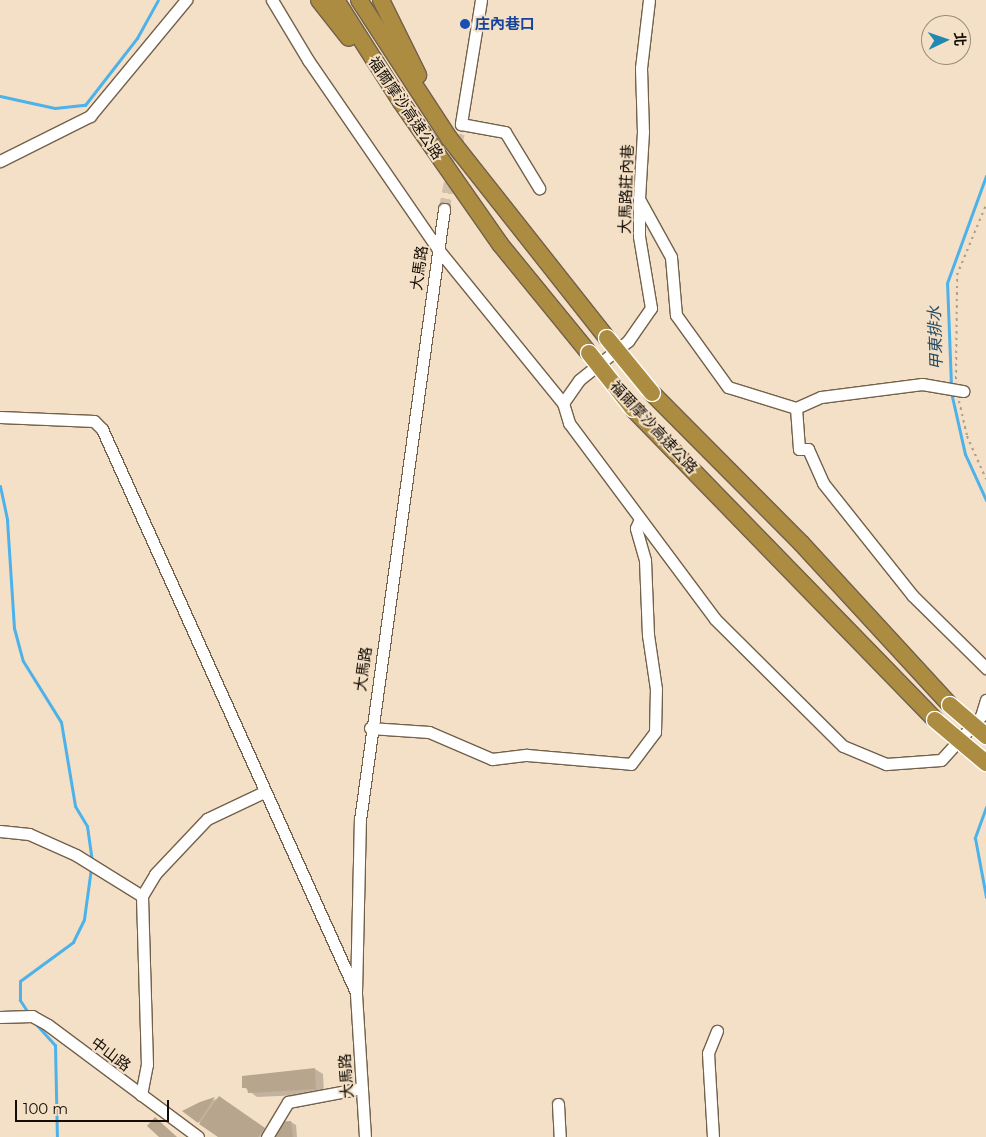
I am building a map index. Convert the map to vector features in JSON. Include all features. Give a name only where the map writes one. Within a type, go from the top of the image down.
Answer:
[{"type":"highway","points":[[319,0],[400,102]]},
{"type":"highway","name":"福爾摩沙高速公路","points":[[336,0],[400,102],[500,244],[633,409],[935,720],[986,764]]},
{"type":"highway","name":"福爾摩沙高速公路","points":[[358,0],[449,138],[652,393],[801,543],[950,705],[986,736]]},
{"type":"highway","points":[[381,0],[449,138]]},
{"type":"street","points":[[0,161],[90,116],[186,0]]},
{"type":"street","points":[[272,0],[308,60],[437,248],[564,403],[569,423],[716,619],[843,746],[886,764],[941,760],[981,716],[986,700]]},
{"type":"street","points":[[481,0],[461,124],[505,132],[539,188]]},
{"type":"street","name":"大馬路莊內巷","points":[[564,403],[579,380],[628,341],[651,308],[639,236],[643,132],[641,68],[650,0]]},
{"type":"street","points":[[639,199],[673,265],[676,316],[728,387],[796,408],[821,397],[922,384],[959,391]]},
{"type":"street","name":"大馬路","points":[[365,1137],[356,993],[360,820],[370,728],[444,209]]},
{"type":"street","points":[[796,408],[799,450],[808,449],[823,483],[913,596],[986,668]]},
{"type":"street","points":[[0,417],[94,421],[102,429],[356,993]]},
{"type":"street","points":[[370,728],[429,732],[492,759],[527,755],[631,764],[655,732],[656,689],[648,634],[645,560],[636,528],[640,519]]},
{"type":"street","points":[[141,1095],[147,1065],[142,896],[155,874],[208,819],[264,792]]},
{"type":"street","points":[[0,831],[29,834],[76,855],[142,896]]},
{"type":"street","name":"中山路","points":[[0,1017],[32,1016],[194,1136]]},
{"type":"street","points":[[713,1137],[708,1053],[717,1031]]},
{"type":"street","points":[[266,1137],[288,1102],[362,1088]]},
{"type":"street","points":[[558,1104],[560,1137]]},
{"type":"path","points":[[986,205],[957,275],[959,391],[967,436],[986,479]]},
{"type":"building","points":[[315,1068],[316,1089],[248,1093],[247,1088],[242,1088],[242,1076]]},
{"type":"building","points":[[219,1096],[265,1128],[258,1137],[218,1137],[199,1124]]},
{"type":"building","points":[[215,1097],[198,1123],[182,1111],[200,1102]]},
{"type":"building","points":[[155,1117],[177,1137],[159,1137],[147,1126]]},
{"type":"building","points":[[291,1121],[293,1137],[276,1137],[275,1122]]},
{"type":"waterway","points":[[0,96],[55,108],[85,105],[137,38],[158,0]]},
{"type":"waterway","name":"甲東排水","points":[[951,385],[947,283],[986,176]]},
{"type":"waterway","name":"甲東排水","points":[[951,392],[965,454],[986,500]]},
{"type":"waterway","points":[[0,486],[7,520],[14,628],[23,661],[61,722],[75,806],[87,826],[92,861]]},
{"type":"waterway","name":"甲東排水","points":[[986,807],[975,838],[986,897]]},
{"type":"waterway","points":[[29,1014],[20,1000],[20,981],[73,942],[84,919],[91,868]]},
{"type":"waterway","points":[[35,1023],[55,1045],[57,1137]]},
{"type":"tunnel","points":[[444,209],[461,124]]},
{"type":"place","name":"庄內巷口","points":[[465,24]]}]
